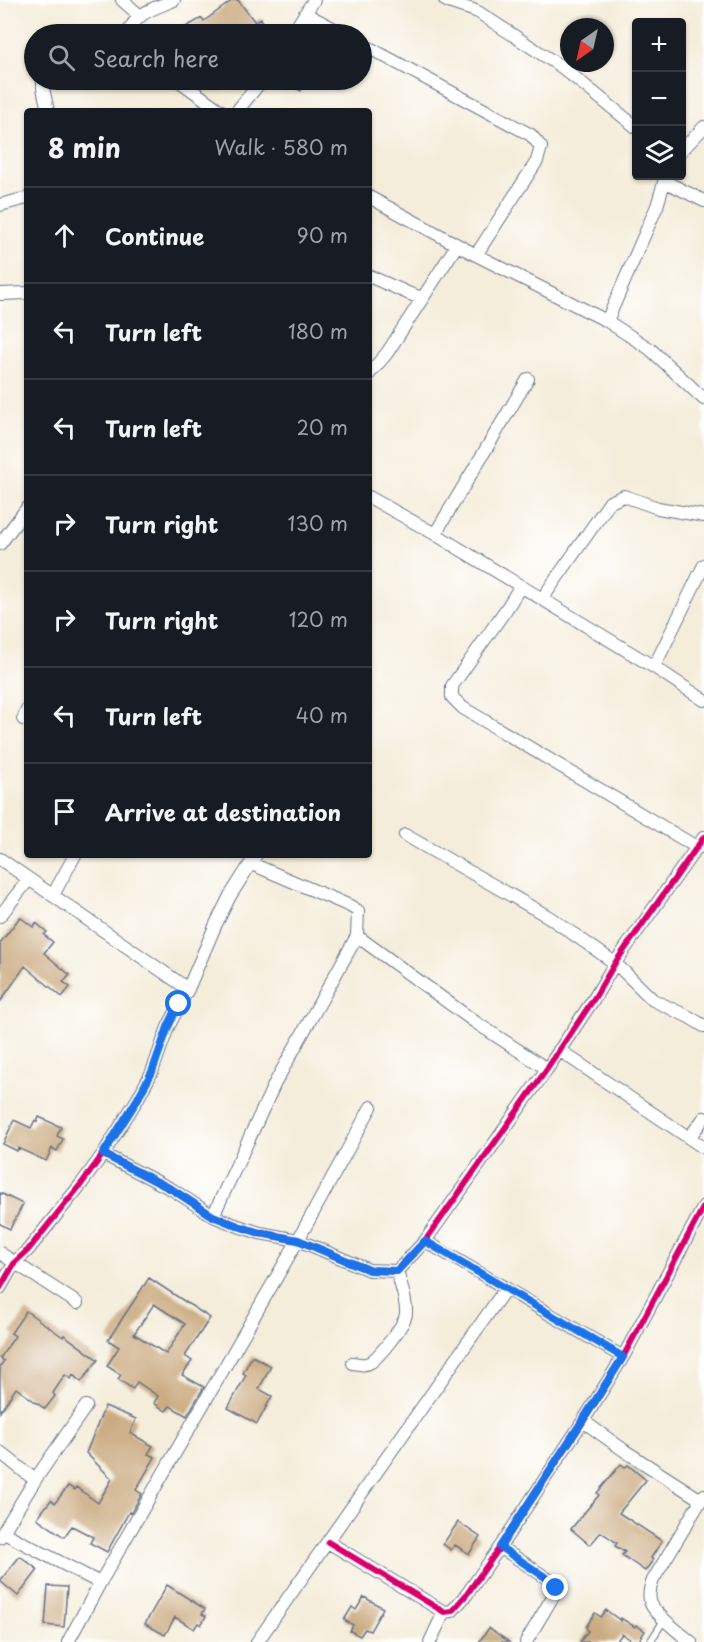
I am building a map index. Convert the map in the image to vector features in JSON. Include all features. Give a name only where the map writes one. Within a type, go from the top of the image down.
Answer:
[{"type":"street","points":[[122,0],[139,15]]},
{"type":"street","points":[[132,24],[139,15],[174,0]]},
{"type":"street","points":[[299,24],[314,0]]},
{"type":"street","points":[[445,0],[478,12],[563,68],[635,126]]},
{"type":"street","points":[[306,14],[325,24]]},
{"type":"street","points":[[372,49],[531,135],[541,147],[537,161],[476,255]]},
{"type":"street","points":[[43,90],[47,108]]},
{"type":"street","points":[[190,90],[213,108]]},
{"type":"street","points":[[239,108],[254,90]]},
{"type":"street","points":[[686,145],[704,127]]},
{"type":"street","points":[[607,321],[657,206],[664,180]]},
{"type":"street","points":[[668,180],[704,201]]},
{"type":"street","points":[[372,199],[476,255],[607,321],[650,349],[704,399]]},
{"type":"street","points":[[0,205],[24,202]]},
{"type":"street","points":[[372,370],[387,353],[457,245]]},
{"type":"street","points":[[372,277],[422,298]]},
{"type":"street","points":[[0,294],[24,293]]},
{"type":"street","points":[[435,534],[528,379]]},
{"type":"street","points":[[542,599],[610,502],[624,496],[658,508],[704,516]]},
{"type":"street","points":[[372,499],[435,534],[654,667],[704,700]]},
{"type":"street","points":[[0,544],[24,512]]},
{"type":"street","points":[[654,667],[704,565]]},
{"type":"street","points":[[103,1154],[173,1190],[213,1216],[260,1233],[298,1240],[369,1270],[397,1271],[425,1241],[547,1069],[615,963],[701,843],[463,708],[452,697],[452,686],[520,587]]},
{"type":"street","points":[[405,835],[549,917],[615,963],[653,1000],[704,1026]]},
{"type":"street","points":[[53,895],[73,858]]},
{"type":"street","points":[[0,1288],[15,1262],[28,1250],[82,1183],[137,1100],[152,1072],[168,1027],[188,989],[230,896],[254,859],[358,911],[357,936],[275,1083],[213,1216]]},
{"type":"street","points":[[0,860],[188,989]]},
{"type":"street","points":[[0,916],[29,879]]},
{"type":"street","points":[[357,936],[475,1022],[547,1069]]},
{"type":"street","points":[[559,1050],[704,1148]]},
{"type":"street","points":[[68,1642],[298,1240],[371,1107]]},
{"type":"street","points":[[689,1138],[704,1118]]},
{"type":"street","points":[[328,1542],[444,1612],[452,1611],[500,1547],[623,1357],[704,1206]]},
{"type":"street","points":[[425,1241],[623,1357]]},
{"type":"street","points":[[0,1252],[77,1303]]},
{"type":"street","points":[[352,1363],[362,1365],[370,1362],[398,1332],[405,1321],[407,1310],[397,1271]]},
{"type":"street","points":[[257,1642],[506,1288]]},
{"type":"street","points":[[86,1406],[35,1480],[2,1535],[100,1583]]},
{"type":"street","points":[[583,1420],[625,1451],[702,1498],[653,1580],[649,1591],[651,1605],[691,1642]]},
{"type":"street","points":[[0,1452],[35,1480]]},
{"type":"street","points":[[500,1547],[551,1581],[556,1588],[526,1642]]},
{"type":"street","points":[[430,1642],[444,1612]]},
{"type":"lane","points":[[650,1642],[664,1619]]},
{"type":"building","points":[[233,0],[238,0],[255,22],[261,18],[263,24],[191,24],[202,18],[204,21]]},
{"type":"building","points":[[20,917],[33,927],[36,923],[47,932],[44,935],[53,942],[44,953],[70,975],[63,982],[70,987],[62,997],[25,966],[0,1002],[0,943]]},
{"type":"building","points":[[39,1117],[61,1127],[57,1136],[63,1139],[57,1151],[52,1148],[46,1161],[3,1144],[14,1120],[31,1128]]},
{"type":"building","points":[[0,1193],[23,1204],[10,1229],[0,1224]]},
{"type":"building","points":[[149,1278],[210,1318],[185,1356],[192,1361],[182,1375],[204,1387],[187,1416],[170,1406],[166,1411],[154,1403],[158,1396],[137,1382],[133,1389],[118,1379],[121,1375],[107,1366],[119,1347],[108,1340]],"holes":[[[154,1304],[185,1324],[166,1354],[134,1334]]]},
{"type":"building","points":[[26,1311],[98,1360],[81,1382],[73,1375],[71,1379],[65,1375],[53,1393],[55,1396],[45,1409],[16,1388],[0,1412],[0,1366],[4,1361],[0,1358],[15,1336],[11,1333]]},
{"type":"building","points":[[252,1356],[271,1366],[259,1389],[272,1396],[257,1424],[228,1408],[246,1375],[243,1373]]},
{"type":"building","points":[[105,1406],[136,1419],[130,1433],[153,1446],[148,1454],[155,1457],[136,1490],[142,1494],[131,1513],[129,1512],[107,1552],[90,1543],[93,1537],[72,1526],[64,1537],[37,1518],[51,1500],[55,1503],[68,1486],[75,1490],[76,1487],[98,1503],[112,1479],[86,1453]]},
{"type":"building","points":[[621,1464],[625,1467],[628,1465],[646,1480],[619,1513],[662,1541],[645,1571],[622,1555],[625,1552],[615,1546],[617,1543],[601,1532],[590,1545],[571,1529]]},
{"type":"building","points":[[458,1522],[480,1537],[469,1554],[455,1545],[451,1550],[443,1544]]},
{"type":"building","points":[[20,1556],[38,1570],[18,1596],[0,1581]]},
{"type":"building","points":[[167,1585],[205,1609],[202,1614],[206,1616],[201,1625],[198,1623],[194,1629],[175,1617],[165,1635],[145,1624]]},
{"type":"building","points":[[48,1586],[67,1587],[64,1627],[45,1625]]},
{"type":"building","points":[[364,1597],[383,1608],[370,1631],[365,1629],[360,1636],[350,1631],[353,1625],[344,1620],[352,1607],[356,1610]]},
{"type":"building","points":[[606,1610],[621,1621],[621,1618],[645,1631],[638,1642],[622,1634],[616,1642],[580,1642],[588,1631],[586,1627],[595,1613],[601,1617]]},
{"type":"building","points":[[489,1628],[509,1642],[479,1642]]},
{"type":"cycle path","points":[[0,1288],[15,1262],[28,1250],[103,1154],[173,1190],[213,1216],[238,1226],[260,1233],[298,1240],[369,1270],[397,1271],[425,1241],[547,1069],[615,963],[704,837]]},
{"type":"cycle path","points":[[328,1542],[444,1612],[452,1611],[500,1547],[623,1357],[704,1206]]},
{"type":"route","points":[[179,1004],[152,1072],[103,1154],[173,1190],[213,1216],[260,1233],[298,1240],[369,1270],[397,1271],[425,1241],[623,1357],[500,1547],[551,1581],[556,1588]]}]
